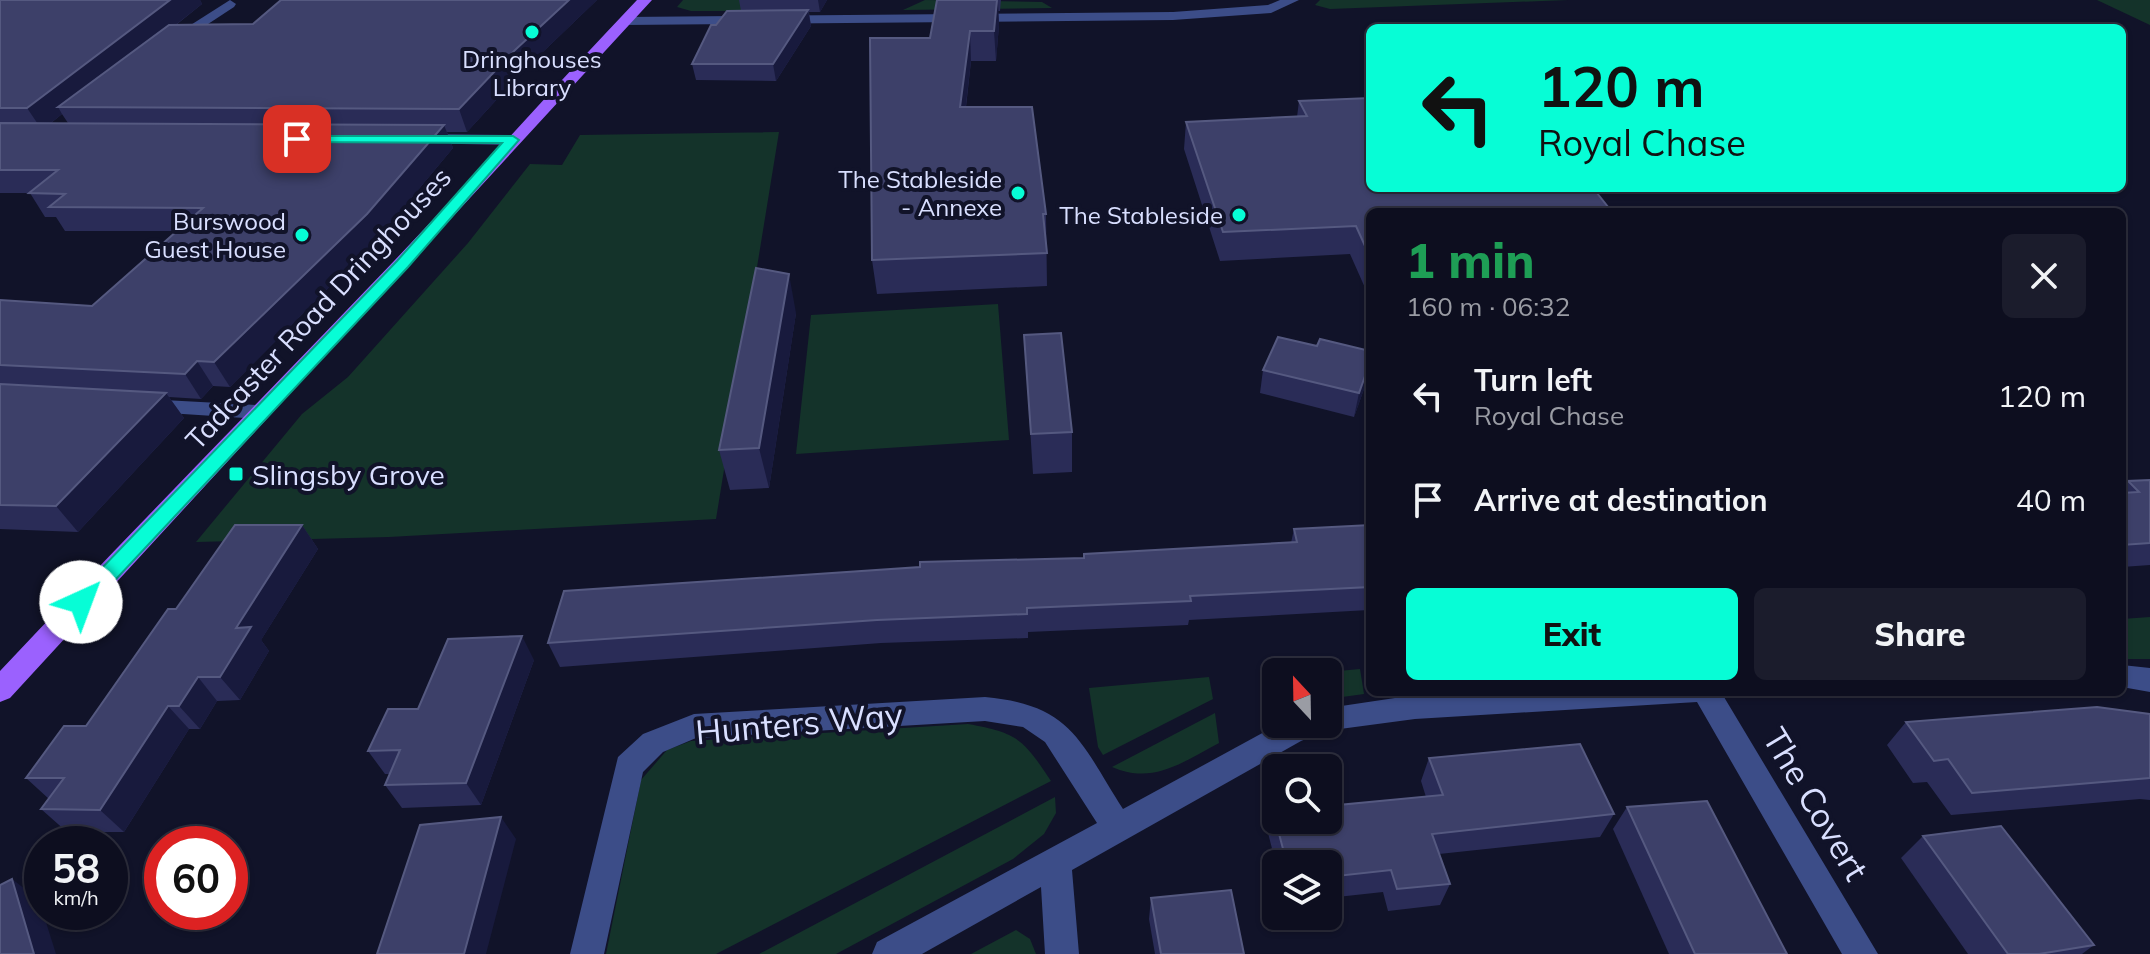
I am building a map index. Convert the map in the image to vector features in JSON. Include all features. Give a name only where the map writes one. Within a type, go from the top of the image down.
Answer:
[{"type":"main road","name":"Tadcaster Road Dringhouses","points":[[0,690],[258,412],[402,264],[645,0]]},
{"type":"street","points":[[625,21],[1143,16],[1253,11],[1288,3]]},
{"type":"street","points":[[159,52],[229,4]]},
{"type":"street","points":[[407,139],[513,140]]},
{"type":"street","points":[[119,404],[258,412]]},
{"type":"street","points":[[2126,677],[2150,680]]},
{"type":"street","points":[[1342,718],[1415,707],[1619,696]]},
{"type":"street","name":"The Covert","points":[[1708,696],[1861,954]]},
{"type":"street","name":"Hunters Way","points":[[587,954],[629,766],[653,743],[694,726],[985,709],[1019,713],[1045,724],[1061,741],[1117,827]]},
{"type":"street","points":[[889,954],[1280,738]]},
{"type":"street","points":[[1055,861],[1062,954]]},
{"type":"green space","points":[[683,0],[752,0],[746,11],[691,11],[677,7]]},
{"type":"green space","points":[[925,0],[1042,2],[1052,8],[903,10]]},
{"type":"green space","points":[[1320,0],[1568,0],[1330,9],[1315,5]]},
{"type":"green space","points":[[2097,0],[2150,0],[2150,25]]},
{"type":"green space","points":[[779,132],[716,519],[389,537],[196,542],[302,414],[348,377],[468,243],[530,164],[562,165],[580,135]]},
{"type":"green space","points":[[998,304],[1009,440],[796,454],[811,315]]},
{"type":"green space","points":[[2150,617],[2150,659],[2126,659],[2126,619]]},
{"type":"green space","points":[[1360,669],[1364,694],[1342,697],[1342,671]]},
{"type":"green space","points":[[1209,677],[1213,699],[1103,755],[1098,747],[1089,688]]},
{"type":"green space","points":[[1215,713],[1219,743],[1193,757],[1167,769],[1141,774],[1112,767]]},
{"type":"green space","points":[[968,724],[998,731],[1018,740],[1051,781],[716,954],[606,954],[641,780],[667,750],[691,741]]},
{"type":"green space","points":[[1055,797],[1056,813],[1044,834],[1013,859],[836,954],[759,954]]},
{"type":"green space","points":[[1016,930],[1030,939],[1036,954],[971,954]]},
{"type":"building","points":[[0,0],[170,0],[27,108],[0,108]]},
{"type":"building","points":[[281,0],[569,0],[514,51],[459,109],[58,107],[169,25],[253,24]]},
{"type":"building","points":[[937,0],[997,0],[994,31],[970,31],[960,107],[1032,107],[1046,214],[1043,214],[1047,253],[872,260],[870,38],[930,38]]},
{"type":"building","points":[[808,10],[773,64],[692,64],[711,25],[716,25],[727,11]]},
{"type":"building","points":[[1366,98],[1366,192],[1596,192],[1609,208],[1366,208],[1366,248],[1356,226],[1223,232],[1186,122],[1307,116],[1299,101]]},
{"type":"building","points":[[0,123],[444,125],[367,214],[214,362],[197,361],[185,374],[0,365],[0,300],[92,306],[203,208],[49,207],[65,194],[29,193],[58,170],[0,170]]},
{"type":"building","points":[[756,268],[789,274],[759,448],[719,450]]},
{"type":"building","points":[[1061,333],[1072,432],[1031,434],[1024,335]]},
{"type":"building","points":[[1278,337],[1317,346],[1320,339],[1366,350],[1366,373],[1359,393],[1263,370]]},
{"type":"building","points":[[0,384],[166,393],[56,506],[0,505]]},
{"type":"building","points":[[2150,480],[2150,543],[2126,545],[2126,493],[2139,492],[2128,481]]},
{"type":"building","points":[[235,525],[302,525],[236,628],[251,627],[220,677],[198,677],[179,706],[168,706],[100,810],[41,809],[64,778],[26,778],[64,726],[86,726],[168,609],[176,609]]},
{"type":"building","points":[[1366,525],[1366,587],[1190,596],[1191,601],[1027,608],[1027,614],[877,620],[548,643],[564,591],[920,567],[920,562],[1084,558],[1084,554],[1297,542],[1294,529]]},
{"type":"building","points":[[522,636],[466,783],[385,785],[400,750],[368,751],[388,709],[418,709],[448,639]]},
{"type":"building","points":[[2097,707],[2150,714],[2150,778],[1972,793],[1948,759],[1934,761],[1906,722]]},
{"type":"building","points":[[1580,744],[1614,814],[1432,834],[1450,884],[1397,889],[1391,870],[1342,875],[1342,850],[1283,850],[1279,834],[1342,834],[1342,805],[1443,795],[1429,758]]},
{"type":"building","points":[[1707,801],[1787,954],[1695,954],[1627,807]]},
{"type":"building","points":[[501,817],[464,954],[377,954],[420,825]]},
{"type":"building","points":[[2001,826],[2094,945],[2039,954],[2008,954],[1923,836]]},
{"type":"building","points":[[12,879],[24,930],[27,930],[34,954],[0,954],[0,885]]},
{"type":"building","points":[[1231,890],[1244,954],[1161,954],[1151,898]]},
{"type":"place","name":"Dringhouses Library","points":[[532,32]]},
{"type":"place","name":"The Stableside - Annexe","points":[[1018,193]]},
{"type":"place","name":"The Stableside","points":[[1239,215]]},
{"type":"place","name":"Burswood Guest House","points":[[302,235]]},
{"type":"place","name":"Slingsby Grove","points":[[236,474]]},
{"type":"route","points":[[81,602],[258,412],[402,264],[513,140],[297,139]]}]
